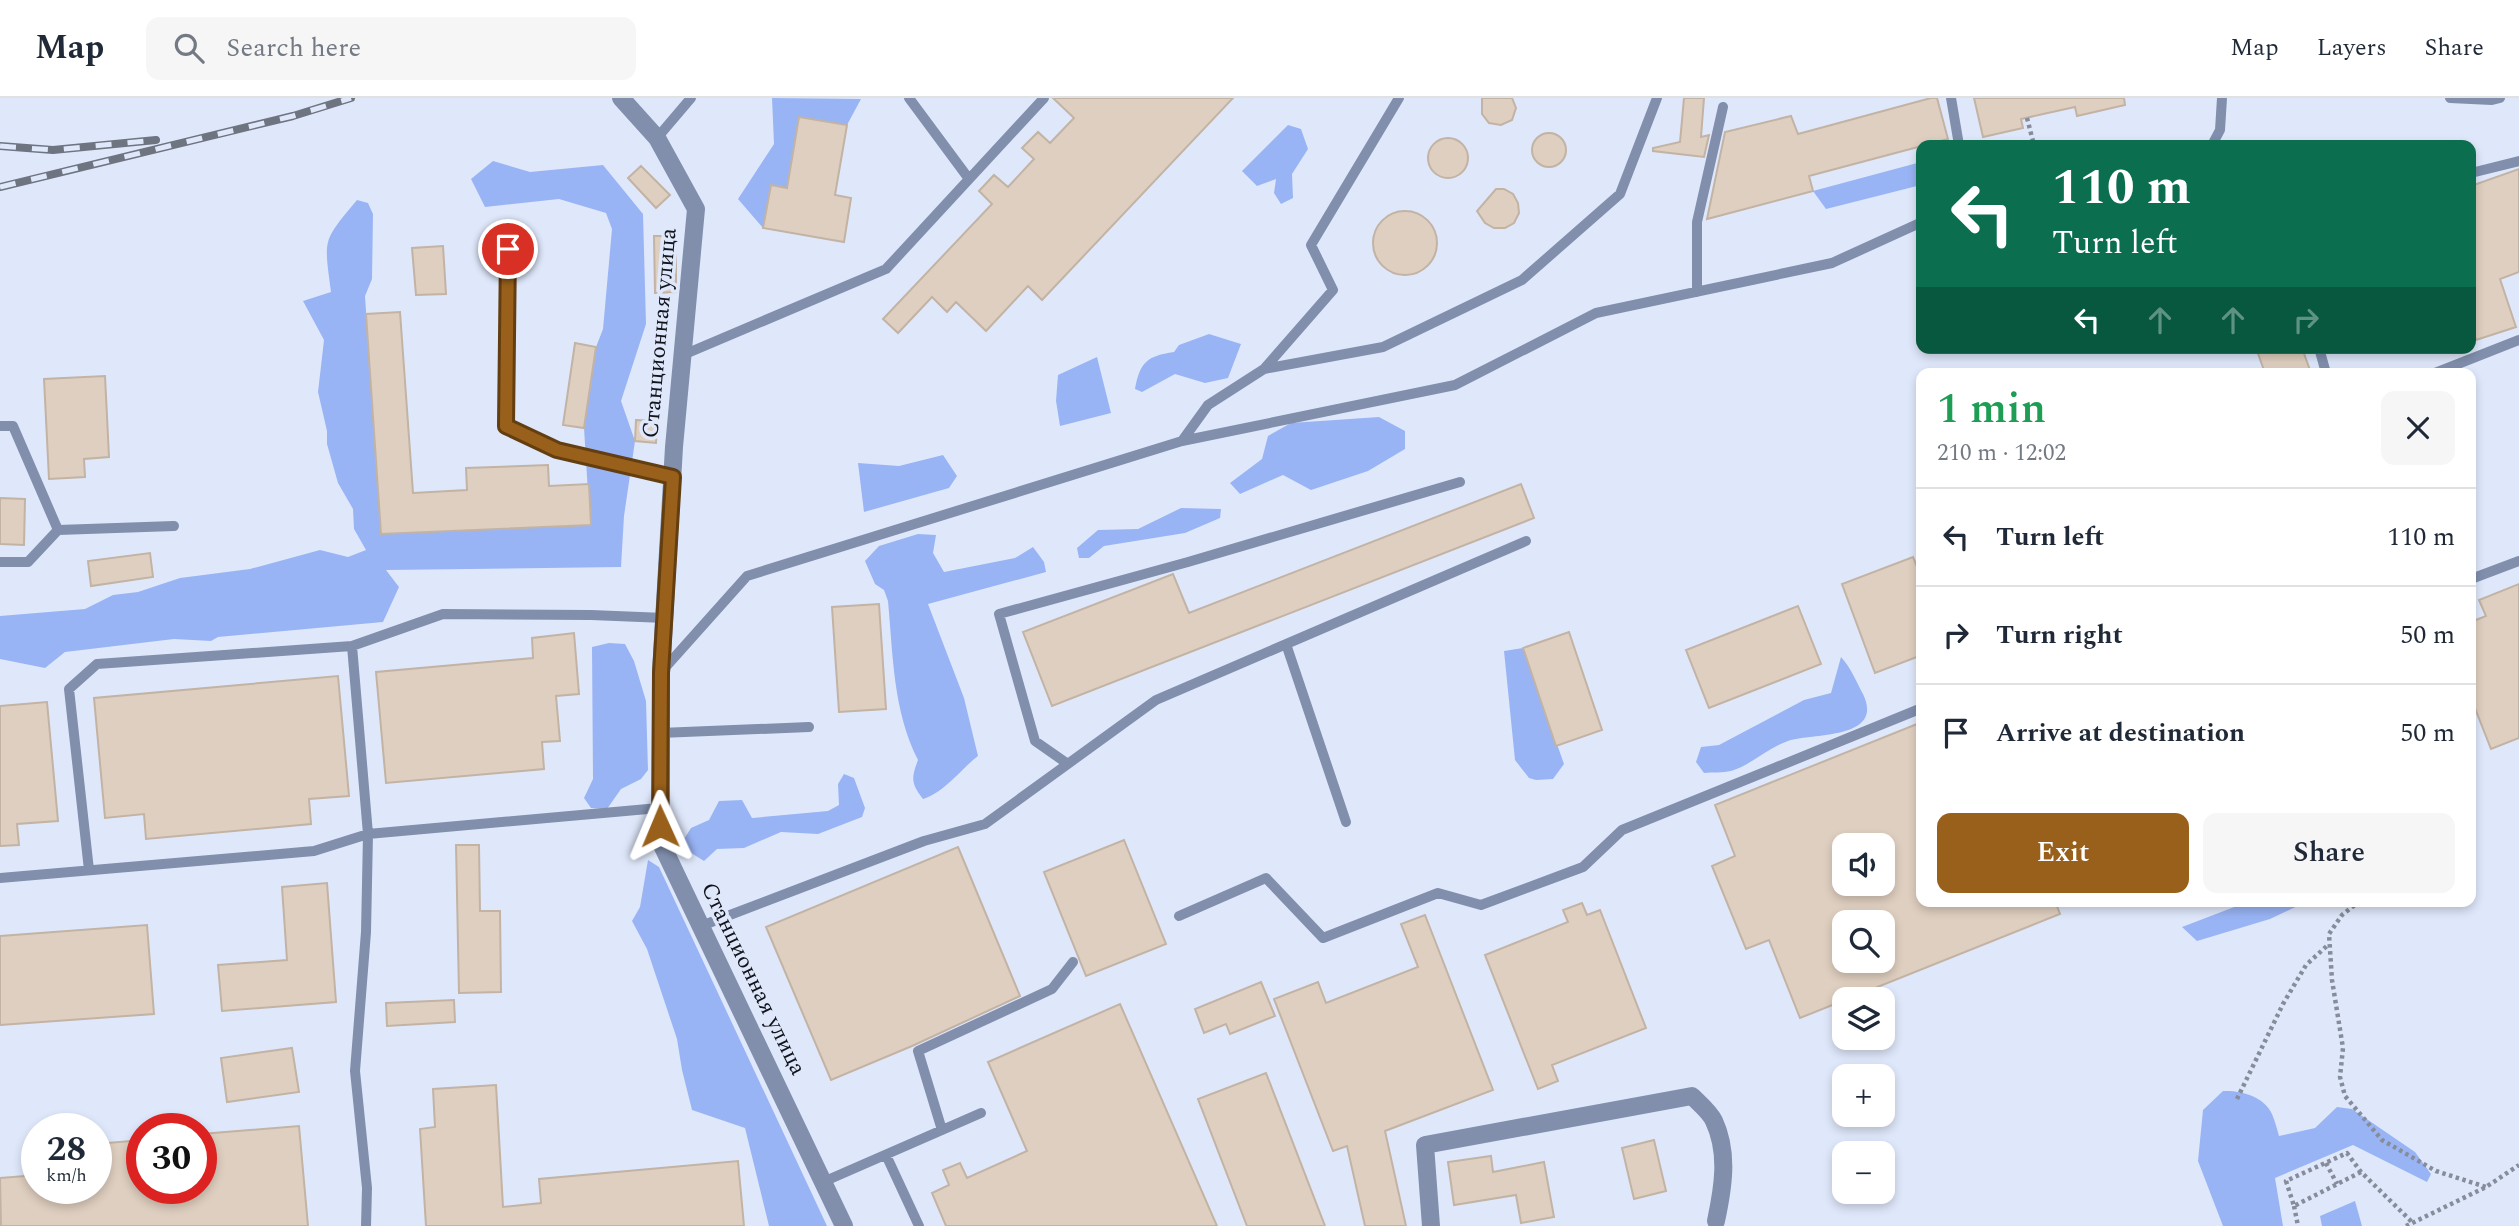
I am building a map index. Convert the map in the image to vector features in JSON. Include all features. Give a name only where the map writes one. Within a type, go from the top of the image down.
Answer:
[{"type":"street","name":"Станционная улица","points":[[621,98],[657,138],[696,209],[673,477],[661,673],[661,843],[844,1226]]},
{"type":"street","points":[[1431,1226],[1425,1145],[1692,1096],[1714,1119],[1724,1156],[1723,1189],[1716,1221]]},
{"type":"lane","points":[[657,138],[691,98]]},
{"type":"lane","points":[[909,98],[969,180]]},
{"type":"lane","points":[[683,355],[886,269],[1044,98]]},
{"type":"lane","points":[[1182,442],[1208,405],[1264,369],[1334,290],[1311,245],[1399,98]]},
{"type":"lane","points":[[1264,369],[1383,347],[1522,280],[1620,194],[1657,98]]},
{"type":"lane","points":[[1951,98],[1958,140]]},
{"type":"lane","points":[[2215,140],[2220,130],[2222,98]]},
{"type":"lane","points":[[2450,98],[2500,98]]},
{"type":"lane","points":[[1697,292],[1697,222],[1723,107]]},
{"type":"lane","points":[[2476,172],[2519,161]]},
{"type":"lane","points":[[661,673],[747,576],[1182,442],[1455,386],[1595,313],[1832,263],[1916,225]]},
{"type":"lane","points":[[508,249],[506,426],[557,450],[673,477]]},
{"type":"lane","points":[[2448,368],[2519,340]]},
{"type":"lane","points":[[0,426],[13,426],[58,530]]},
{"type":"lane","points":[[1068,764],[1035,741],[999,614],[1460,482]]},
{"type":"lane","points":[[0,562],[28,562],[58,530],[174,526]]},
{"type":"lane","points":[[701,926],[924,841],[985,824],[1156,700],[1526,541]]},
{"type":"lane","points":[[2476,577],[2519,561]]},
{"type":"lane","points":[[89,870],[69,689],[97,664],[352,646],[443,614],[665,618]]},
{"type":"lane","points":[[1286,644],[1346,822]]},
{"type":"lane","points":[[352,646],[368,834],[366,932],[355,1072],[366,1188],[366,1226]]},
{"type":"lane","points":[[1179,916],[1266,878],[1323,938],[1438,894],[1481,905],[1583,867],[1622,830],[1916,710]]},
{"type":"lane","points":[[660,733],[809,727]]},
{"type":"lane","points":[[0,878],[314,851],[368,834],[659,808]]},
{"type":"lane","points":[[942,1130],[918,1051],[1052,989],[1073,961]]},
{"type":"lane","points":[[823,1182],[981,1113]]},
{"type":"lane","points":[[886,1155],[919,1226]]},
{"type":"path","points":[[2027,118],[2033,140]]},
{"type":"path","points":[[2352,907],[2342,915],[2329,934],[2332,980],[2343,1048],[2340,1077],[2344,1096],[2382,1140],[2436,1171],[2486,1186]]},
{"type":"path","points":[[2237,1099],[2283,1004],[2306,965],[2330,943]]},
{"type":"path","points":[[2298,1226],[2287,1181],[2347,1153],[2361,1172],[2413,1223]]},
{"type":"path","points":[[2326,1163],[2337,1184]]},
{"type":"path","points":[[2406,1226],[2486,1186],[2519,1165]]},
{"type":"path","points":[[2294,1206],[2361,1172]]},
{"type":"shaded area","points":[[772,98],[861,99],[847,125],[799,117],[787,188],[771,185],[763,228],[738,199],[774,144]]},
{"type":"shaded area","points":[[1288,125],[1301,129],[1308,149],[1292,174],[1293,198],[1281,204],[1274,193],[1276,179],[1257,186],[1242,171]]},
{"type":"shaded area","points":[[493,161],[530,172],[603,165],[643,214],[646,324],[621,401],[635,441],[624,516],[621,567],[386,570],[399,587],[383,622],[218,637],[211,641],[174,639],[65,652],[45,668],[0,659],[0,616],[85,609],[113,595],[138,592],[180,578],[250,569],[320,550],[348,557],[366,550],[354,529],[353,509],[338,483],[327,444],[327,431],[318,392],[324,340],[303,301],[331,292],[327,261],[328,242],[337,224],[357,200],[368,203],[373,214],[372,279],[365,296],[381,534],[590,525],[584,428],[596,347],[603,329],[612,229],[606,213],[559,199],[485,207],[471,179]]},
{"type":"shaded area","points":[[1916,163],[1916,186],[1826,209],[1813,191]]},
{"type":"shaded area","points":[[1209,334],[1241,344],[1228,378],[1205,383],[1175,374],[1142,392],[1135,389],[1142,366],[1151,358],[1174,352],[1179,345]]},
{"type":"shaded area","points":[[1097,357],[1111,413],[1060,426],[1056,401],[1058,375]]},
{"type":"shaded area","points":[[1379,417],[1405,431],[1405,449],[1368,471],[1311,490],[1283,475],[1240,494],[1230,483],[1262,459],[1268,436],[1291,423]]},
{"type":"shaded area","points":[[943,455],[957,476],[949,488],[864,512],[858,463],[899,466]]},
{"type":"shaded area","points":[[1181,508],[1221,509],[1220,518],[1185,533],[1104,546],[1089,558],[1079,558],[1077,548],[1098,530],[1138,529]]},
{"type":"shaded area","points":[[918,534],[936,535],[933,553],[944,572],[1015,558],[1033,547],[1044,562],[1046,572],[928,604],[964,698],[978,756],[945,786],[923,799],[914,785],[913,776],[918,760],[903,722],[899,702],[888,601],[884,590],[875,584],[865,561],[879,546]]},
{"type":"shaded area","points":[[609,643],[625,644],[634,661],[646,701],[648,770],[641,779],[621,789],[607,809],[591,808],[584,798],[593,779],[592,647]]},
{"type":"shaded area","points":[[1523,648],[1564,764],[1553,779],[1529,778],[1515,760],[1504,651]]},
{"type":"shaded area","points":[[1841,657],[1863,694],[1867,709],[1864,720],[1856,727],[1829,735],[1788,741],[1728,772],[1704,773],[1696,762],[1701,747],[1719,745],[1804,700],[1831,693]]},
{"type":"shaded area","points":[[844,774],[854,778],[865,808],[862,817],[818,834],[781,832],[744,848],[717,849],[704,861],[688,851],[684,839],[691,828],[709,820],[719,801],[742,800],[752,818],[828,811],[839,805],[838,784]]},
{"type":"shaded area","points":[[648,860],[659,867],[827,1226],[769,1226],[745,1128],[692,1110],[677,1039],[647,949],[632,921],[640,907]]},
{"type":"shaded area","points":[[2234,907],[2295,907],[2270,919],[2197,941],[2182,927]]},
{"type":"shaded area","points":[[2223,1091],[2244,1093],[2263,1103],[2272,1114],[2279,1136],[2315,1128],[2337,1107],[2352,1109],[2415,1152],[2431,1174],[2427,1182],[2353,1145],[2275,1178],[2283,1226],[2223,1226],[2198,1161],[2203,1110]]},
{"type":"shaded area","points":[[2355,1201],[2362,1226],[2322,1226],[2320,1216]]},
{"type":"building","points":[[1053,98],[1233,98],[1042,300],[1028,286],[986,331],[956,302],[947,312],[932,297],[898,333],[883,319],[992,204],[979,191],[994,175],[1008,187],[1034,159],[1022,148],[1038,132],[1050,143],[1074,118]]},
{"type":"building","points":[[1482,98],[1512,98],[1516,108],[1512,120],[1501,125],[1489,123],[1482,114]]},
{"type":"building","points":[[1684,98],[1704,98],[1701,137],[1709,135],[1704,157],[1653,151],[1653,148],[1680,142]]},
{"type":"building","points":[[1937,98],[1948,139],[1916,140],[1916,148],[1809,176],[1813,191],[1707,219],[1725,132],[1791,116],[1798,134]]},
{"type":"building","points":[[1974,98],[2124,98],[2125,105],[2077,116],[2075,107],[2021,119],[2023,128],[1983,137]]},
{"type":"building","points":[[799,117],[847,125],[835,195],[851,198],[844,242],[763,228],[771,185],[787,188]]},
{"type":"building","points":[[1549,133],[1561,138],[1566,150],[1561,162],[1549,167],[1537,162],[1532,150],[1537,138]]},
{"type":"building","points":[[1448,138],[1462,144],[1468,158],[1462,172],[1448,178],[1434,172],[1428,158],[1434,144]]},
{"type":"building","points":[[641,166],[670,195],[656,208],[628,178]]},
{"type":"building","points":[[2519,169],[2519,272],[2500,279],[2516,327],[2476,340],[2476,184]]},
{"type":"building","points":[[1496,189],[1504,189],[1513,194],[1518,203],[1519,213],[1514,223],[1505,228],[1494,228],[1485,223],[1477,211]]},
{"type":"building","points":[[1405,211],[1423,217],[1431,225],[1437,243],[1431,261],[1423,269],[1405,275],[1387,269],[1379,261],[1373,243],[1379,225],[1387,217]]},
{"type":"building","points":[[654,236],[676,236],[676,292],[655,293]]},
{"type":"building","points":[[443,246],[446,294],[416,295],[412,248]]},
{"type":"building","points":[[400,312],[413,493],[467,490],[466,468],[548,465],[549,486],[589,484],[591,525],[381,534],[366,314]]},
{"type":"building","points":[[575,343],[596,347],[584,428],[563,425]]},
{"type":"building","points":[[2258,354],[2304,354],[2309,368],[2263,368]]},
{"type":"building","points":[[105,376],[109,457],[84,459],[85,477],[49,479],[44,379]]},
{"type":"building","points":[[636,420],[657,421],[656,443],[635,441]]},
{"type":"building","points":[[1521,484],[1534,518],[1052,706],[1023,632],[1173,574],[1189,613]]},
{"type":"building","points":[[0,498],[25,499],[24,545],[0,544]]},
{"type":"building","points":[[150,553],[153,577],[91,586],[88,561]]},
{"type":"building","points":[[1913,557],[1916,564],[1916,657],[1875,673],[1842,584]]},
{"type":"building","points":[[2519,584],[2519,738],[2491,749],[2476,711],[2476,620],[2486,616],[2479,600]]},
{"type":"building","points":[[879,604],[886,709],[839,712],[832,607]]},
{"type":"building","points":[[1798,606],[1821,664],[1709,708],[1686,650]]},
{"type":"building","points":[[1569,632],[1602,730],[1556,746],[1523,648]]},
{"type":"building","points":[[574,633],[579,694],[556,696],[560,741],[542,742],[544,769],[386,783],[376,672],[533,658],[532,638]]},
{"type":"building","points":[[338,676],[349,796],[309,799],[311,824],[146,839],[144,814],[105,818],[94,698]]},
{"type":"building","points":[[47,702],[58,821],[17,824],[19,845],[0,846],[0,706]]},
{"type":"building","points":[[1916,724],[1916,907],[2057,907],[2060,914],[1878,987],[1832,987],[1832,1005],[1800,1018],[1769,940],[1746,949],[1712,866],[1735,856],[1715,805]]},
{"type":"building","points":[[1124,840],[1166,944],[1086,976],[1044,872]]},
{"type":"building","points":[[456,845],[479,845],[480,911],[500,911],[501,992],[459,993]]},
{"type":"building","points":[[958,847],[1020,996],[831,1080],[766,927]]},
{"type":"building","points":[[327,883],[336,1002],[222,1011],[218,965],[287,960],[282,887]]},
{"type":"building","points":[[1582,903],[1587,915],[1600,910],[1646,1028],[1552,1065],[1558,1081],[1538,1089],[1485,955],[1568,922],[1563,910]]},
{"type":"building","points":[[1425,915],[1493,1090],[1385,1131],[1406,1226],[1365,1226],[1347,1146],[1333,1151],[1274,999],[1318,982],[1326,1003],[1418,967],[1401,924]]},
{"type":"building","points":[[147,925],[154,1014],[0,1025],[0,936]]},
{"type":"building","points":[[1261,982],[1275,1016],[1230,1034],[1226,1024],[1204,1033],[1195,1009]]},
{"type":"building","points":[[454,1000],[455,1022],[387,1026],[386,1003]]},
{"type":"building","points":[[1120,1004],[1217,1226],[946,1226],[932,1193],[949,1185],[943,1170],[960,1163],[967,1178],[1027,1151],[988,1062]]},
{"type":"building","points":[[292,1048],[299,1092],[227,1102],[221,1058]]},
{"type":"building","points":[[1266,1073],[1325,1226],[1247,1226],[1198,1099]]},
{"type":"building","points":[[496,1085],[503,1207],[541,1203],[539,1179],[738,1161],[744,1226],[426,1226],[420,1129],[435,1127],[433,1089]]},
{"type":"building","points":[[299,1126],[308,1226],[1,1226],[0,1178],[21,1176],[21,1204],[112,1204],[112,1143],[126,1141],[126,1204],[217,1204],[217,1133]]},
{"type":"building","points":[[1654,1140],[1666,1191],[1634,1199],[1622,1148]]},
{"type":"building","points":[[1491,1156],[1493,1172],[1544,1162],[1554,1217],[1521,1223],[1516,1195],[1454,1205],[1448,1162]]},
{"type":"railway","points":[[0,187],[293,116],[351,98]]},
{"type":"railway","points":[[0,146],[53,150],[156,140]]},
{"type":"route","points":[[508,249],[506,426],[557,450],[673,477],[661,673],[660,826]]}]
